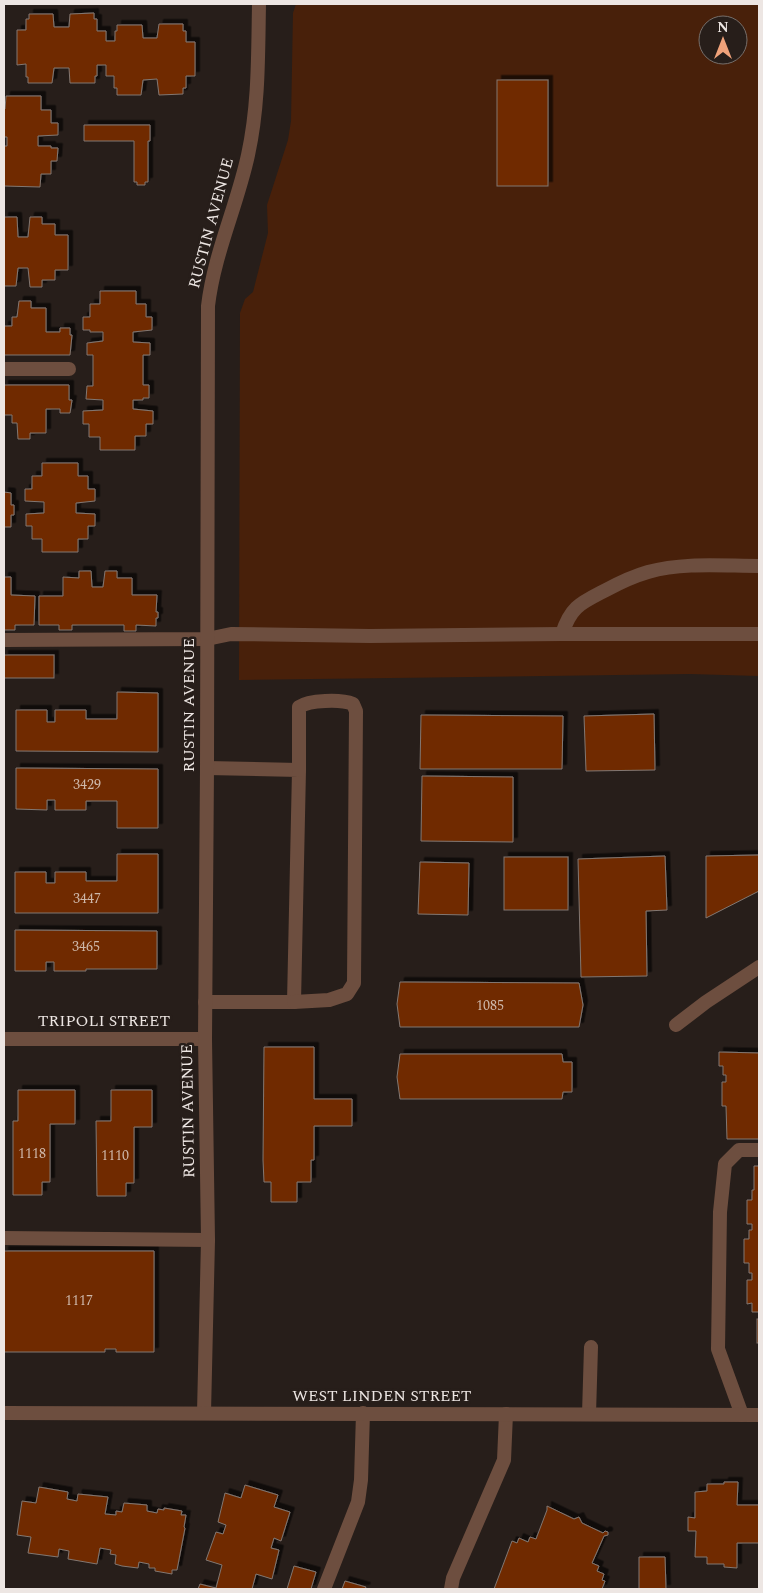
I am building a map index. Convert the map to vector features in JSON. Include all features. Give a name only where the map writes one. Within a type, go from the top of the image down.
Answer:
[{"type":"street","name":"RUSTIN AVENUE","points":[[204,1413],[208,1240],[205,1002],[208,768],[208,306],[213,274],[253,132],[257,95],[259,4]]},
{"type":"street","points":[[4,369],[69,369]]},
{"type":"street","points":[[562,634],[568,617],[581,603],[616,584],[649,572],[686,566],[759,566]]},
{"type":"street","points":[[4,640],[207,639],[231,634],[370,636],[759,634]]},
{"type":"street","points":[[205,1002],[294,1002],[329,1000],[347,994],[354,983],[356,711],[353,704],[346,701],[305,703],[299,707],[294,1002]]},
{"type":"street","points":[[208,768],[299,770]]},
{"type":"street","points":[[676,1025],[706,1002],[759,968]]},
{"type":"street","name":"TRIPOLI STREET","points":[[4,1039],[205,1039]]},
{"type":"street","points":[[742,1415],[718,1349],[720,1212],[725,1164],[739,1150],[759,1150]]},
{"type":"street","points":[[4,1238],[208,1240]]},
{"type":"street","points":[[588,1414],[590,1346]]},
{"type":"street","name":"WEST LINDEN STREET","points":[[4,1413],[759,1415]]},
{"type":"street","points":[[324,1589],[358,1502],[361,1480],[363,1414]]},
{"type":"street","points":[[451,1589],[453,1578],[504,1460],[506,1414]]},
{"type":"shaded area","points":[[296,4],[759,4],[759,676],[690,674],[239,680],[240,313],[245,299],[253,292],[268,233],[267,205],[288,140],[291,121],[293,13]]},
{"type":"building","points":[[94,13],[94,19],[97,19],[97,31],[106,31],[106,41],[115,41],[117,25],[142,25],[143,38],[157,38],[159,24],[183,24],[183,31],[186,31],[186,42],[195,42],[195,76],[186,76],[186,88],[183,88],[183,94],[159,95],[157,79],[143,80],[141,95],[117,95],[117,88],[114,88],[114,76],[106,76],[106,65],[97,65],[95,83],[70,83],[69,68],[54,68],[52,83],[28,83],[26,64],[17,65],[17,30],[26,30],[26,19],[29,19],[29,14],[53,14],[54,27],[69,27],[70,14]]},
{"type":"building","points":[[497,80],[548,80],[548,186],[497,186]]},
{"type":"building","points":[[6,96],[41,96],[41,110],[51,110],[51,123],[58,123],[58,135],[38,136],[38,146],[58,148],[57,161],[51,161],[51,174],[41,174],[40,187],[4,186],[4,146],[7,146],[7,137],[4,137]]},
{"type":"building","points":[[84,125],[150,125],[148,182],[145,182],[145,185],[137,185],[137,182],[134,182],[134,141],[84,141]]},
{"type":"building","points":[[4,217],[17,217],[18,237],[28,237],[30,217],[42,217],[42,224],[55,224],[55,235],[68,235],[68,270],[55,270],[55,280],[42,280],[42,287],[30,287],[28,268],[18,268],[16,286],[4,286]]},
{"type":"building","points":[[100,291],[136,291],[136,304],[146,304],[146,317],[152,317],[152,330],[133,332],[133,342],[150,343],[150,355],[143,355],[143,385],[149,385],[149,398],[133,400],[133,409],[153,411],[153,424],[146,424],[146,436],[135,436],[135,450],[100,450],[100,437],[89,437],[89,424],[83,424],[83,411],[103,410],[103,400],[86,399],[87,386],[93,386],[93,355],[87,355],[87,343],[103,341],[103,332],[83,330],[83,317],[90,317],[90,304],[100,304]]},
{"type":"building","points":[[19,301],[31,301],[31,308],[46,308],[46,332],[60,332],[60,328],[70,328],[70,335],[72,335],[70,355],[4,355],[4,326],[12,326],[12,317],[17,317]]},
{"type":"building","points":[[4,385],[69,385],[69,400],[72,400],[70,413],[60,413],[60,409],[46,409],[46,433],[30,433],[30,439],[18,439],[17,423],[12,423],[12,415],[4,415]]},
{"type":"building","points":[[42,463],[78,463],[78,476],[88,476],[88,489],[95,489],[95,501],[76,503],[76,513],[95,514],[95,526],[88,526],[88,539],[78,539],[78,552],[42,552],[42,539],[32,539],[32,526],[26,526],[26,514],[44,513],[44,502],[25,501],[25,489],[32,489],[32,476],[42,476]]},
{"type":"building","points":[[4,492],[11,493],[11,505],[14,505],[14,515],[11,515],[11,527],[4,527]]},
{"type":"building","points":[[79,571],[91,571],[92,587],[103,587],[105,571],[117,571],[117,578],[132,578],[132,595],[157,595],[156,612],[158,612],[158,618],[156,618],[156,626],[136,625],[136,631],[124,631],[124,625],[72,625],[72,630],[59,630],[59,625],[39,625],[39,596],[63,596],[63,577],[79,578]]},
{"type":"building","points":[[4,577],[11,577],[11,595],[35,596],[34,625],[15,625],[15,630],[4,630]]},
{"type":"building","points":[[4,655],[54,655],[54,678],[4,678]]},
{"type":"building","points":[[117,692],[158,693],[158,752],[16,751],[16,710],[47,710],[47,722],[55,722],[55,710],[86,710],[86,719],[117,719]]},
{"type":"building","points":[[654,714],[655,770],[586,771],[584,716]]},
{"type":"building","points":[[421,715],[563,716],[562,769],[420,769]]},
{"type":"building","points":[[16,768],[158,769],[158,828],[117,828],[117,801],[86,801],[86,810],[55,810],[55,800],[47,800],[47,810],[16,809]]},
{"type":"building","points":[[422,776],[513,777],[513,842],[421,841]]},
{"type":"building","points":[[117,854],[158,854],[158,913],[15,913],[15,872],[46,872],[46,883],[55,883],[55,872],[86,872],[86,881],[117,881]]},
{"type":"building","points":[[759,855],[759,891],[706,918],[706,856]]},
{"type":"building","points":[[665,856],[667,910],[646,911],[647,976],[581,977],[578,859]]},
{"type":"building","points":[[504,857],[568,857],[568,910],[504,910]]},
{"type":"building","points":[[420,862],[469,863],[468,915],[418,914]]},
{"type":"building","points":[[15,930],[157,931],[157,969],[54,971],[54,962],[46,962],[46,971],[15,971]]},
{"type":"building","points":[[400,982],[579,983],[583,1005],[579,1027],[400,1027],[397,1004]]},
{"type":"building","points":[[264,1047],[314,1047],[314,1099],[352,1099],[352,1126],[314,1126],[314,1160],[311,1160],[311,1182],[297,1182],[297,1202],[271,1202],[271,1182],[264,1182]]},
{"type":"building","points":[[719,1052],[759,1053],[759,1139],[727,1139],[726,1106],[722,1106],[722,1082],[726,1082],[726,1075],[723,1075],[723,1066],[719,1066]]},
{"type":"building","points":[[400,1054],[562,1054],[563,1062],[572,1062],[572,1092],[563,1092],[562,1099],[400,1099],[397,1077]]},
{"type":"building","points":[[18,1090],[75,1090],[75,1124],[50,1124],[50,1182],[42,1182],[42,1195],[13,1195],[13,1121],[18,1121]]},
{"type":"building","points":[[111,1090],[152,1090],[152,1127],[134,1127],[134,1183],[126,1183],[126,1196],[97,1196],[96,1121],[111,1121]]},
{"type":"building","points":[[754,1166],[759,1166],[759,1312],[752,1312],[752,1303],[747,1304],[747,1280],[752,1280],[752,1273],[749,1273],[749,1263],[744,1263],[744,1239],[749,1239],[749,1230],[752,1230],[752,1224],[747,1224],[747,1200],[752,1200]]},
{"type":"building","points":[[4,1251],[154,1251],[154,1352],[116,1352],[116,1349],[105,1349],[105,1352],[4,1352]]},
{"type":"building","points":[[757,1319],[759,1319],[759,1343],[757,1343]]},
{"type":"building","points":[[724,1482],[738,1482],[737,1505],[759,1505],[759,1543],[737,1543],[737,1568],[724,1567],[724,1564],[707,1564],[707,1557],[695,1557],[696,1531],[688,1531],[688,1517],[695,1518],[695,1492],[707,1491],[707,1484],[724,1484]]},
{"type":"building","points":[[245,1485],[278,1495],[274,1507],[290,1512],[281,1541],[274,1538],[271,1548],[279,1550],[272,1579],[256,1574],[252,1589],[198,1589],[200,1584],[216,1588],[222,1565],[206,1560],[216,1532],[223,1534],[226,1525],[218,1522],[225,1493],[241,1498]]},
{"type":"building","points":[[39,1487],[68,1492],[67,1499],[77,1501],[78,1494],[108,1497],[105,1514],[116,1515],[116,1511],[122,1512],[124,1503],[147,1505],[147,1511],[157,1513],[158,1509],[164,1510],[164,1508],[182,1511],[181,1515],[186,1515],[185,1528],[177,1570],[172,1570],[172,1574],[155,1571],[155,1568],[149,1568],[149,1564],[139,1562],[138,1568],[115,1564],[116,1555],[110,1554],[111,1550],[100,1548],[97,1564],[68,1559],[69,1551],[59,1549],[58,1557],[28,1553],[31,1537],[17,1535],[22,1501],[36,1503]]},
{"type":"building","points":[[547,1506],[574,1519],[579,1517],[582,1523],[603,1533],[605,1531],[608,1532],[608,1535],[604,1536],[592,1563],[599,1566],[597,1571],[604,1574],[602,1580],[605,1581],[602,1589],[494,1589],[512,1541],[517,1543],[519,1538],[528,1542],[530,1537],[536,1539]]},
{"type":"building","points":[[639,1557],[665,1557],[666,1589],[639,1589]]},
{"type":"building","points":[[294,1566],[316,1572],[311,1589],[287,1589]]},
{"type":"building","points":[[345,1581],[366,1587],[365,1589],[342,1589]]}]
